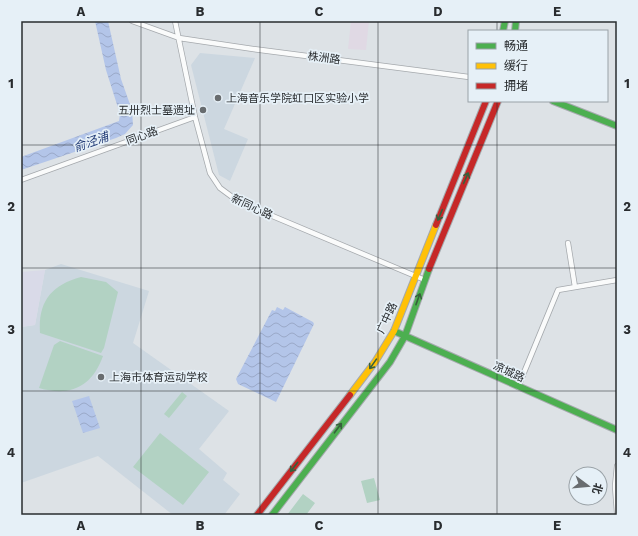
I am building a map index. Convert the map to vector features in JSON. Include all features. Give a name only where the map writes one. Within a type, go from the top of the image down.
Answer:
[{"type":"main road","name":"广中路","points":[[257,515],[375,362],[394,331],[486,102]]},
{"type":"main road","name":"广中路","points":[[272,515],[390,362],[405,336],[425,280],[498,102]]},
{"type":"main road","points":[[556,102],[617,126]]},
{"type":"main road","name":"凉城路","points":[[394,331],[617,430]]},
{"type":"street","name":"株洲路","points":[[132,21],[179,38],[253,50],[468,77]]},
{"type":"street","name":"新同心路","points":[[175,21],[195,117],[210,173],[216,184],[228,196],[425,280]]},
{"type":"street","name":"同心路","points":[[21,180],[195,117]]},
{"type":"street","points":[[568,243],[575,287]]},
{"type":"street","points":[[518,387],[558,290],[617,280]]},
{"type":"street","points":[[617,466],[615,486],[617,513]]},
{"type":"shaded area","points":[[351,21],[369,21],[366,50],[348,49]]},
{"type":"shaded area","name":"上海音乐学院虹口区实验小学","points":[[200,53],[255,58],[224,129],[248,139],[230,181],[219,175],[191,65]]},
{"type":"shaded area","name":"上海市体育运动学校","points":[[61,264],[149,291],[133,343],[229,411],[199,449],[227,473],[223,480],[240,494],[224,515],[173,515],[98,456],[21,483],[21,327],[35,325],[45,270]]},
{"type":"shaded area","points":[[45,270],[35,325],[21,327],[21,272]]},
{"type":"green space","points":[[81,277],[106,282],[118,292],[104,348],[101,353],[40,333],[41,312],[48,296],[62,285]]},
{"type":"green space","points":[[60,341],[103,356],[93,375],[78,387],[61,391],[39,388],[54,345]]},
{"type":"green space","points":[[182,392],[187,396],[169,418],[164,414]]},
{"type":"green space","points":[[160,433],[209,472],[183,505],[133,467]]},
{"type":"green space","points":[[374,478],[380,500],[367,503],[361,481]]},
{"type":"green space","points":[[303,494],[315,503],[306,515],[287,515]]},
{"type":"water","name":"俞泾浦","points":[[95,21],[108,21],[121,79],[132,110],[133,125],[125,134],[116,138],[21,170],[21,157],[119,121],[120,114],[106,70]]},
{"type":"water","points":[[277,307],[283,310],[285,307],[313,322],[314,324],[276,402],[238,384],[236,379],[272,310],[275,311]]},
{"type":"water","points":[[89,396],[100,428],[83,433],[72,401]]},
{"type":"traffic: fast","points":[[503,30],[505,21]]},
{"type":"traffic: fast","points":[[515,30],[516,21]]},
{"type":"traffic: fast","points":[[556,102],[617,126]]},
{"type":"traffic: fast","points":[[272,515],[390,362],[405,336],[429,269]]},
{"type":"traffic: fast","points":[[394,331],[617,430]]},
{"type":"traffic: slow","points":[[350,395],[375,362],[394,331],[436,225]]},
{"type":"traffic: jam","points":[[436,225],[486,102]]},
{"type":"traffic: jam","points":[[429,269],[498,102]]},
{"type":"traffic: jam","points":[[257,515],[350,395]]},
{"type":"place","name":"上海音乐学院虹口区实验小学","points":[[218,98]]},
{"type":"place","name":"五卅烈士墓遗址","points":[[203,110]]},
{"type":"place","name":"上海市体育运动学校","points":[[101,377]]}]
